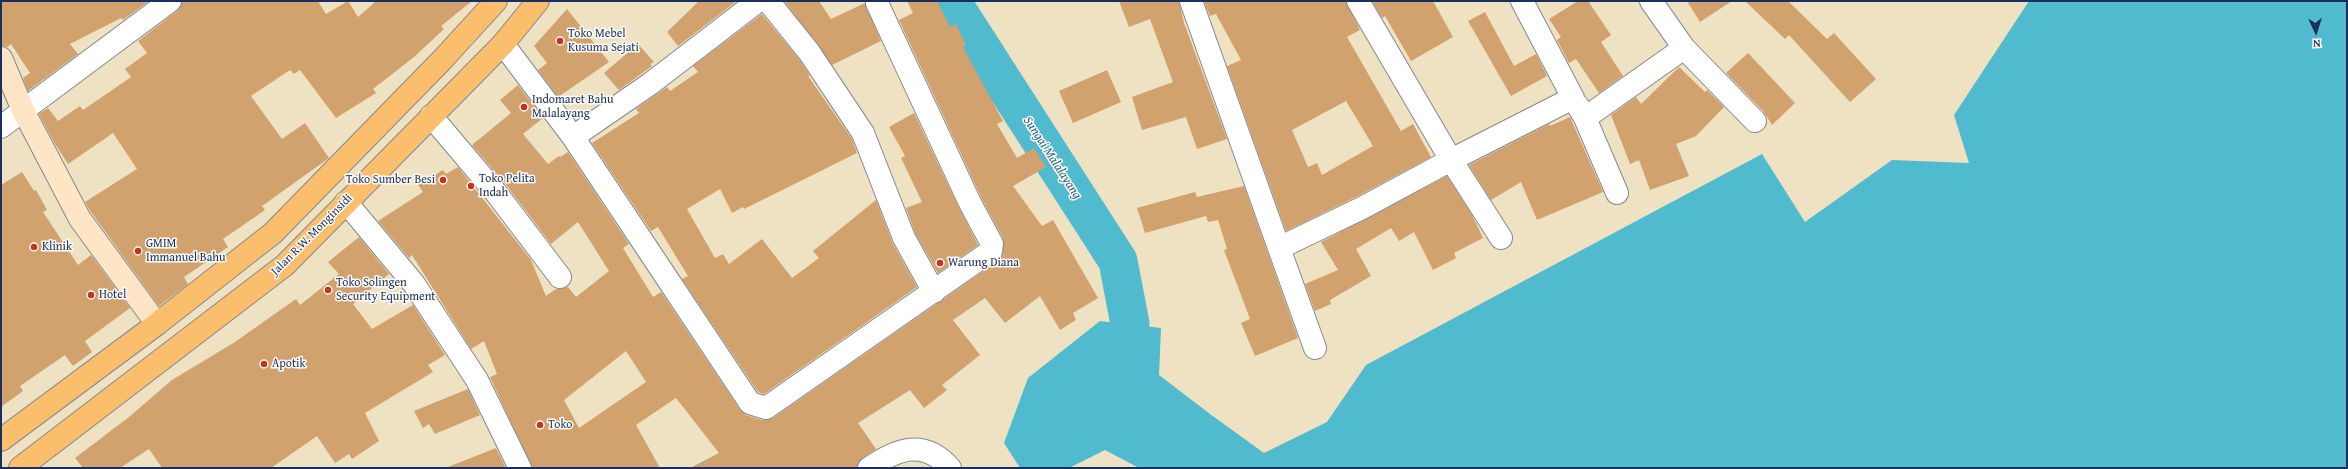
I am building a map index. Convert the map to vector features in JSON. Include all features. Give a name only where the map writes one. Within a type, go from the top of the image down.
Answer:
[{"type":"highway","points":[[1,440],[157,324],[273,233],[442,60],[496,1]]},
{"type":"highway","name":"Jalan R.W. Monginsidi","points":[[20,468],[285,265],[503,44],[538,1]]},
{"type":"highway","points":[[442,60],[466,81]]},
{"type":"main road","points":[[1,58],[23,110],[80,219],[157,324]]},
{"type":"street","points":[[1,127],[170,1]]},
{"type":"street","points":[[573,137],[650,84],[758,1]]},
{"type":"street","points":[[768,1],[809,52],[863,133],[904,238],[934,292]]},
{"type":"street","points":[[1191,1],[1315,348]]},
{"type":"street","points":[[1358,1],[1451,160],[1501,238]]},
{"type":"street","points":[[1522,1],[1585,118],[1617,194]]},
{"type":"street","points":[[1651,1],[1684,48],[1755,121]]},
{"type":"street","points":[[503,44],[573,137],[750,403],[756,407],[766,408],[771,406],[991,251],[992,244],[970,204],[877,3]]},
{"type":"street","points":[[1585,118],[1684,48]]},
{"type":"street","points":[[1279,248],[1362,208],[1451,160],[1573,98]]},
{"type":"street","points":[[431,116],[497,194],[560,277]]},
{"type":"street","points":[[346,202],[414,284],[477,380],[520,468]]},
{"type":"street","points":[[869,468],[897,451],[918,449],[933,453],[950,468]]},
{"type":"water","points":[[2029,1],[2347,1],[2347,468],[1139,468],[1105,450],[1069,468],[1020,468],[1004,443],[1028,378],[1100,321],[1161,328],[1159,375],[1264,453],[1327,422],[1366,365],[1762,154],[1805,222],[1892,160],[1969,163],[1954,115]]},
{"type":"building","points":[[1,1],[149,1],[123,20],[121,18],[70,44],[78,54],[28,91],[23,78],[30,73],[11,44],[7,47],[1,46]]},
{"type":"building","points":[[182,1],[318,1],[326,14],[348,1],[358,17],[376,1],[472,1],[441,26],[444,29],[414,57],[373,89],[376,93],[336,118],[300,70],[294,74],[290,70],[251,96],[282,139],[305,123],[329,158],[262,206],[265,210],[223,239],[228,247],[184,277],[188,284],[159,306],[85,202],[137,169],[113,133],[68,164],[55,144],[39,114],[48,108],[58,121],[80,106],[83,110],[131,77],[125,69],[147,53],[138,41],[177,11]]},
{"type":"building","points":[[699,1],[737,1],[678,46],[667,32]]},
{"type":"building","points":[[784,1],[819,1],[831,19],[865,3],[881,41],[832,65]]},
{"type":"building","points":[[907,1],[937,1],[950,27],[956,24],[966,45],[963,47],[1003,121],[997,124],[1017,158],[1034,148],[1046,167],[1013,186],[1042,226],[1053,220],[1098,298],[1073,313],[1076,320],[1060,330],[1040,296],[1005,323],[985,298],[953,320],[980,355],[942,385],[947,390],[924,408],[910,390],[858,423],[876,449],[862,458],[857,468],[690,468],[719,453],[676,398],[636,425],[660,468],[532,468],[490,377],[497,374],[484,341],[471,349],[412,255],[409,258],[378,221],[423,192],[418,185],[443,170],[446,174],[458,167],[531,260],[546,296],[556,289],[568,287],[576,297],[609,271],[578,222],[551,244],[507,186],[472,145],[511,113],[500,100],[518,85],[543,118],[523,134],[548,164],[559,156],[560,157],[568,152],[629,244],[623,248],[653,297],[661,292],[740,410],[746,415],[762,420],[773,418],[998,261],[1003,253],[1003,238],[981,197],[899,20],[913,13]],"holes":[[[626,351],[646,382],[579,428],[564,400]]]},
{"type":"building","points":[[1119,1],[1179,1],[1184,23],[1227,139],[1197,149],[1186,117],[1142,130],[1132,97],[1173,82],[1150,19],[1129,27]]},
{"type":"building","points":[[1204,1],[1346,1],[1360,30],[1347,37],[1401,131],[1413,124],[1431,157],[1356,197],[1286,231],[1227,66],[1241,60],[1216,14],[1210,16]],"holes":[[[1346,101],[1373,146],[1322,175],[1317,163],[1308,167],[1292,130]]]},
{"type":"building","points":[[1372,1],[1433,1],[1453,37],[1411,61],[1385,16],[1382,18]]},
{"type":"building","points":[[1578,1],[1588,1],[1611,35],[1601,42],[1623,76],[1599,93],[1576,59],[1569,63],[1557,40],[1561,37],[1549,19]]},
{"type":"building","points":[[1687,1],[1732,1],[1700,22]]},
{"type":"building","points":[[1745,1],[1788,1],[1827,39],[1834,33],[1876,79],[1850,102],[1789,35],[1785,39]]},
{"type":"building","points":[[567,9],[609,62],[558,97],[538,70],[547,63],[534,46]]},
{"type":"building","points":[[1485,12],[1514,66],[1536,54],[1547,76],[1511,96],[1468,21]]},
{"type":"building","points":[[762,14],[799,59],[810,76],[808,76],[852,139],[857,153],[744,209],[743,207],[732,213],[720,189],[687,209],[715,258],[723,254],[729,264],[762,239],[792,278],[819,258],[813,251],[876,200],[893,244],[917,287],[764,394],[758,392],[682,279],[688,276],[658,227],[651,231],[592,143],[639,113],[636,109],[667,87],[670,91],[698,72],[693,66]]},
{"type":"building","points":[[638,44],[654,62],[650,64],[652,66],[619,90],[604,73]]},
{"type":"building","points":[[1748,53],[1795,103],[1772,125],[1764,112],[1726,73]]},
{"type":"building","points":[[1679,67],[1705,92],[1707,90],[1724,107],[1696,136],[1676,144],[1689,176],[1650,190],[1639,160],[1630,164],[1611,115],[1636,97],[1641,104]]},
{"type":"building","points":[[1107,70],[1121,102],[1073,123],[1059,91]]},
{"type":"building","points":[[914,113],[978,245],[938,273],[915,233],[906,208],[922,202],[901,158],[905,156],[889,127]]},
{"type":"building","points":[[1570,117],[1603,192],[1537,220],[1521,182],[1491,200],[1469,165],[1549,124],[1550,126]]},
{"type":"building","points":[[22,172],[34,191],[36,190],[47,210],[43,212],[78,265],[91,255],[130,308],[85,341],[92,352],[73,366],[65,355],[20,386],[23,391],[1,407],[1,185]]},
{"type":"building","points":[[1447,176],[1472,215],[1483,238],[1454,253],[1456,258],[1433,270],[1414,232],[1399,241],[1391,228],[1356,249],[1371,276],[1330,300],[1331,304],[1315,311],[1305,284],[1338,270],[1321,242]]},
{"type":"building","points":[[1244,186],[1298,338],[1255,356],[1241,323],[1250,319],[1224,250],[1227,249],[1218,220],[1208,222],[1206,216],[1145,233],[1137,208],[1195,192],[1197,197]]},
{"type":"building","points":[[359,237],[389,274],[353,304],[372,329],[413,305],[445,355],[428,365],[433,372],[365,413],[379,441],[352,459],[349,454],[335,463],[317,436],[271,468],[162,468],[149,449],[120,468],[83,468],[75,458],[129,417],[172,380],[235,342],[296,299],[300,305],[339,274],[328,262]]},
{"type":"building","points":[[468,389],[480,415],[435,434],[429,424],[423,428],[414,411]]},
{"type":"building","points":[[496,448],[506,468],[448,467]]},
{"type":"waterway","name":"Sungai Malalayang","points":[[951,1],[1118,261],[1130,324]]},
{"type":"place","name":"Toko Mebel Kusuma Sejati","points":[[560,41]]},
{"type":"place","name":"Indomaret Bahu Malalayang","points":[[524,107]]},
{"type":"place","name":"Toko Sumber Besi","points":[[443,180]]},
{"type":"place","name":"Toko Pelita Indah","points":[[471,186]]},
{"type":"place","name":"Klinik","points":[[34,247]]},
{"type":"place","name":"GMIM Immanuel Bahu","points":[[138,251]]},
{"type":"place","name":"Warung Diana","points":[[940,263]]},
{"type":"place","name":"Toko Solingen Security Equipment","points":[[328,290]]},
{"type":"place","name":"Hotel","points":[[91,295]]},
{"type":"place","name":"Apotik","points":[[264,364]]},
{"type":"place","name":"Toko","points":[[540,425]]}]
